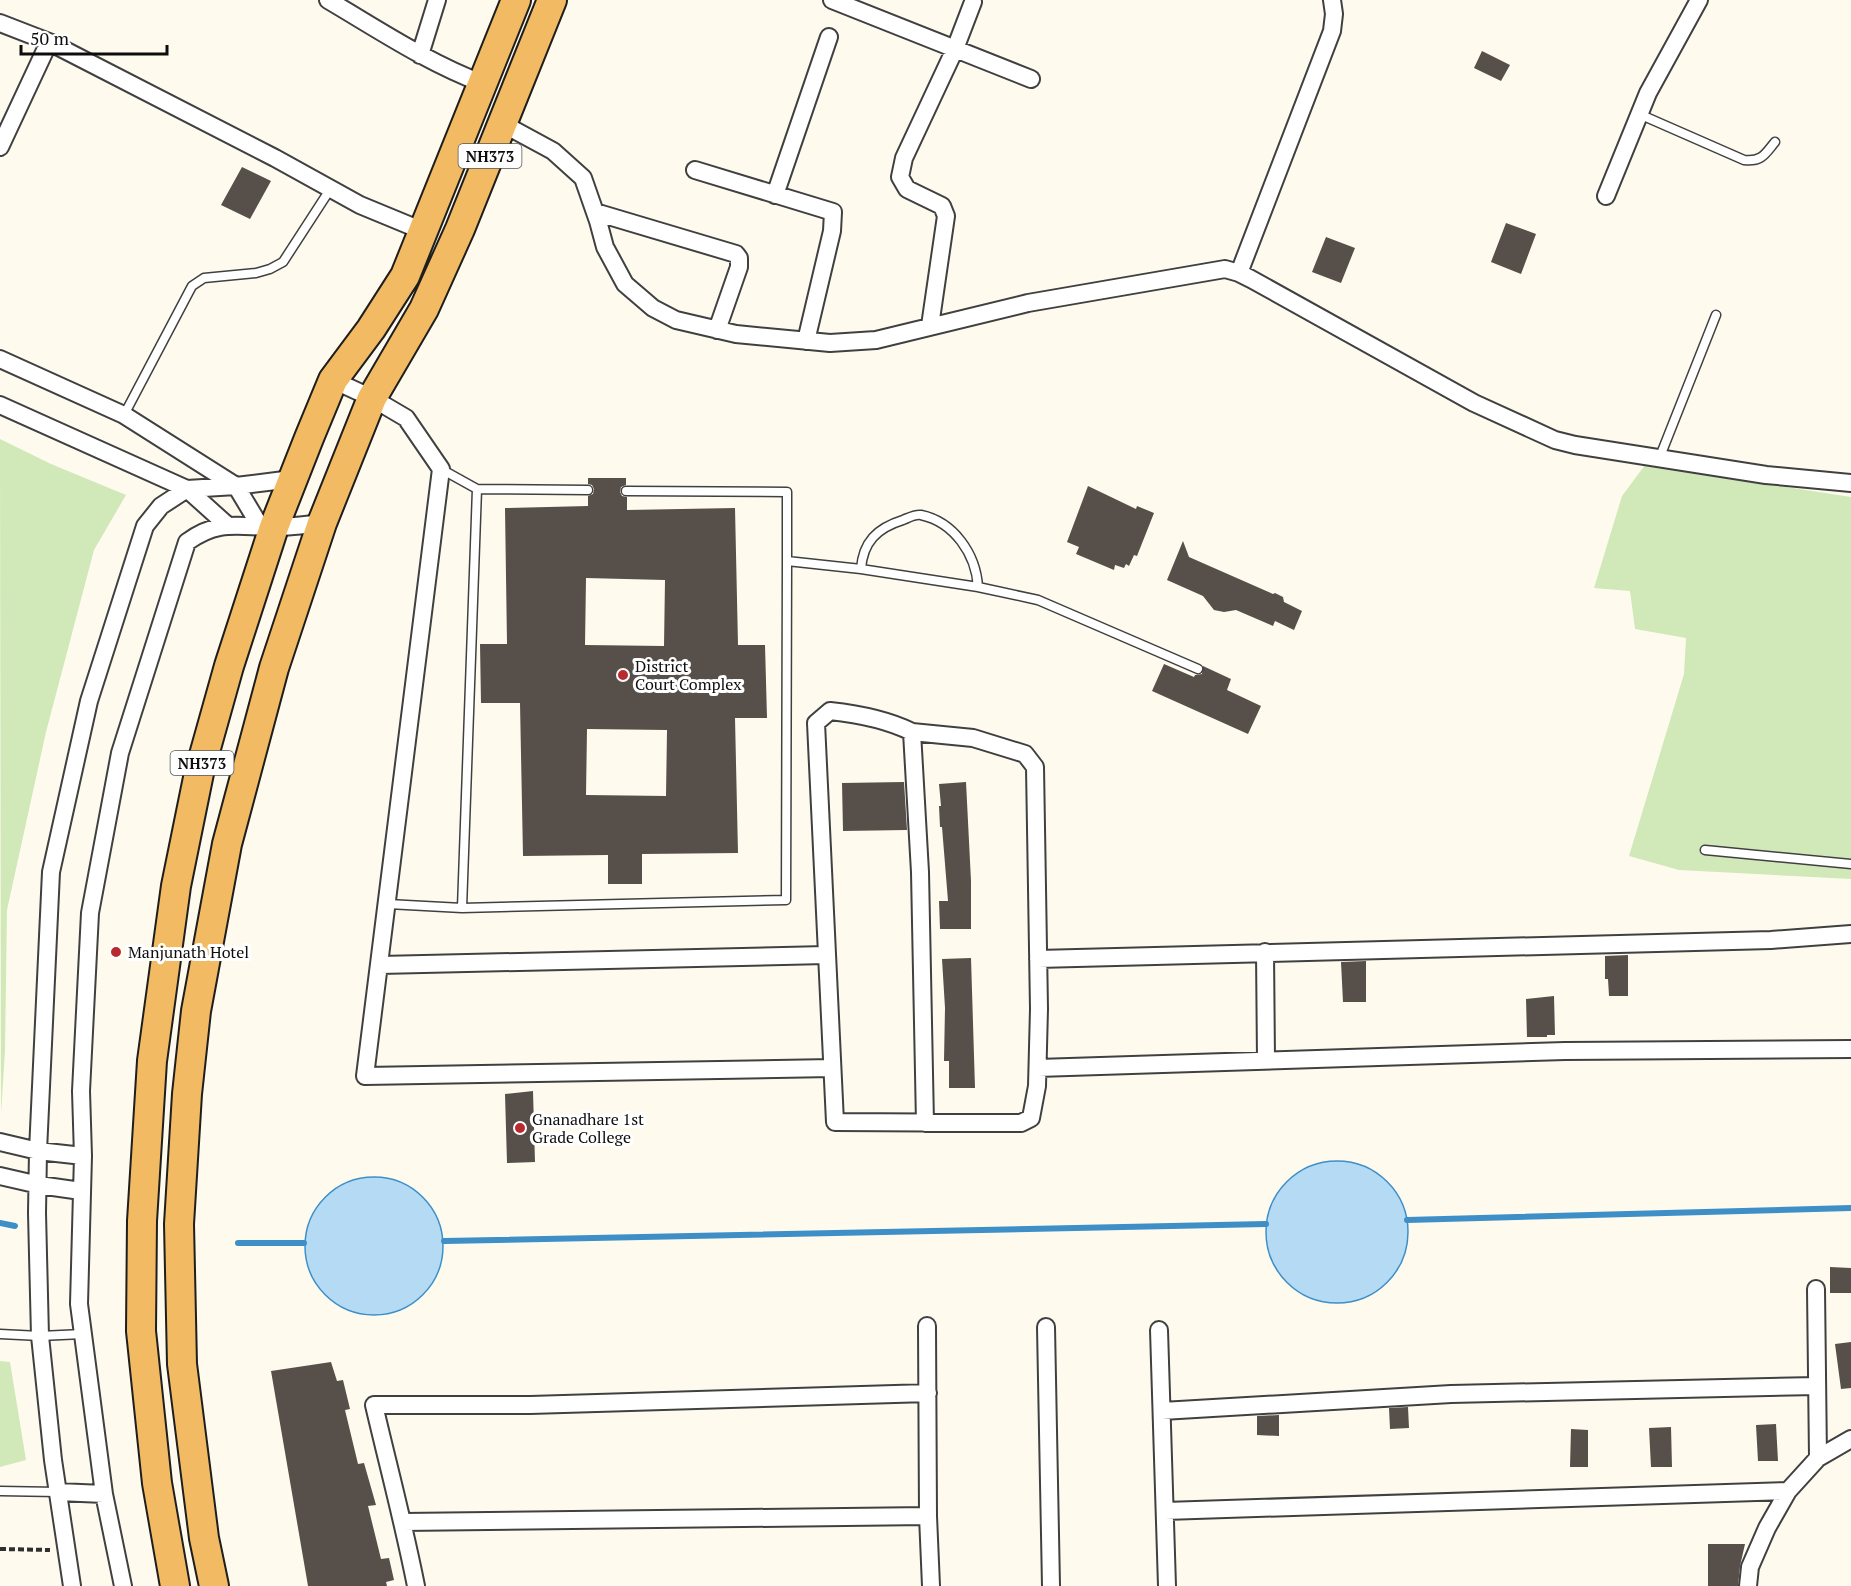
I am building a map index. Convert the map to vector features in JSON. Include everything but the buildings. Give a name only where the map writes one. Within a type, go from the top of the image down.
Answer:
[{"type":"highway","name":"NH373","points":[[175,1586],[157,1483],[141,1331],[142,1221],[152,1061],[176,886],[199,773],[267,526],[292,479],[333,380],[371,329],[405,276],[516,0]]},
{"type":"highway","name":"NH373","points":[[214,1586],[204,1538],[182,1364],[179,1224],[196,1011],[227,844],[274,668],[322,524],[372,398],[424,309],[460,229],[552,0]]},
{"type":"highway","points":[[473,111],[503,124]]},
{"type":"street","points":[[328,0],[420,55],[484,84]]},
{"type":"street","points":[[420,55],[437,0]]},
{"type":"street","points":[[832,0],[1031,79]]},
{"type":"street","points":[[1239,273],[1332,31],[1334,14],[1332,0]]},
{"type":"street","points":[[1606,196],[1648,93],[1699,0]]},
{"type":"street","points":[[930,326],[946,216],[942,206],[907,189],[900,177],[904,158],[955,49],[973,2]]},
{"type":"street","points":[[0,23],[49,42],[275,158],[360,205],[423,231]]},
{"type":"street","points":[[775,195],[829,37]]},
{"type":"street","points":[[0,147],[49,42]]},
{"type":"street","points":[[503,124],[553,151],[583,178],[605,247],[624,284],[653,308],[676,320],[736,334],[830,344],[876,340],[1028,303],[1225,269],[1239,273],[1474,403],[1555,440],[1575,446],[1766,475],[1851,483]]},
{"type":"street","points":[[695,171],[833,212],[832,231],[806,341]]},
{"type":"street","points":[[595,212],[736,254],[740,258],[739,267],[717,330]]},
{"type":"street","points":[[0,359],[124,415],[236,486],[267,526]]},
{"type":"street","points":[[333,380],[372,398],[406,418],[441,469],[365,1076],[832,1068]]},
{"type":"street","points":[[0,405],[187,489],[227,525]]},
{"type":"street","points":[[72,1586],[58,1492],[40,1336],[38,1151],[51,872],[89,701],[145,526],[160,506],[187,489],[292,479]]},
{"type":"street","points":[[123,1586],[104,1494],[79,1304],[83,1156],[81,1090],[90,913],[120,753],[188,542],[202,532],[227,525],[322,524]]},
{"type":"street","points":[[830,711],[851,713],[895,723],[912,732],[973,738],[1025,754],[1035,767],[1038,1068],[1031,1118],[1021,1123],[835,1122],[826,955],[816,723],[830,711]]},
{"type":"street","points":[[912,732],[920,872],[925,1123]]},
{"type":"street","points":[[1038,959],[1771,940],[1851,934]]},
{"type":"street","points":[[1265,952],[1266,1060]]},
{"type":"street","points":[[380,965],[826,955]]},
{"type":"street","points":[[1038,1068],[1565,1050],[1851,1049]]},
{"type":"street","points":[[0,1142],[38,1151],[83,1156]]},
{"type":"street","points":[[0,1176],[81,1191]]},
{"type":"street","points":[[1816,1289],[1818,1458]]},
{"type":"street","points":[[927,1326],[928,1516],[931,1586]]},
{"type":"street","points":[[1046,1328],[1051,1586]]},
{"type":"street","points":[[1159,1330],[1167,1586]]},
{"type":"street","points":[[1162,1411],[1451,1394],[1817,1386]]},
{"type":"street","points":[[416,1586],[403,1522],[374,1405],[530,1405],[928,1393]]},
{"type":"street","points":[[1748,1586],[1750,1568],[1767,1528],[1788,1491],[1818,1458],[1851,1439]]},
{"type":"street","points":[[1165,1511],[1788,1491]]},
{"type":"street","points":[[58,1492],[104,1494]]},
{"type":"street","points":[[403,1522],[928,1516]]},
{"type":"lane","points":[[1639,114],[1744,160],[1754,161],[1762,158],[1775,142]]},
{"type":"lane","points":[[124,415],[192,286],[204,278],[256,273],[283,262],[331,189]]},
{"type":"lane","points":[[1659,459],[1716,315]]},
{"type":"lane","points":[[441,469],[477,489],[588,490]]},
{"type":"lane","points":[[462,908],[477,489]]},
{"type":"lane","points":[[388,904],[462,908],[786,900],[787,492],[626,491]]},
{"type":"lane","points":[[861,569],[862,555],[875,533],[893,523],[918,514],[945,524],[966,547],[977,569],[978,586]]},
{"type":"lane","points":[[787,561],[978,586],[1038,600],[1198,669]]},
{"type":"lane","points":[[1706,850],[1851,864]]},
{"type":"lane","points":[[0,1334],[40,1336],[82,1334]]},
{"type":"lane","points":[[0,1491],[58,1492]]},
{"type":"path","points":[[0,1549],[66,1550]]},
{"type":"green space","points":[[0,439],[51,464],[126,495],[94,550],[46,732],[7,910],[5,1051],[1,1114]]},
{"type":"green space","points":[[1645,465],[1851,497],[1851,879],[1679,870],[1629,856],[1684,674],[1686,638],[1635,629],[1630,591],[1594,588],[1622,496]]},
{"type":"green space","points":[[0,1361],[10,1362],[26,1460],[0,1467]]},
{"type":"water","points":[[1337,1161],[1364,1167],[1387,1182],[1402,1205],[1408,1232],[1402,1259],[1387,1282],[1364,1297],[1337,1303],[1310,1297],[1287,1282],[1272,1259],[1266,1232],[1272,1205],[1287,1182],[1310,1167]]},
{"type":"water","points":[[374,1177],[401,1182],[413,1188],[423,1197],[432,1207],[438,1219],[443,1246],[438,1273],[432,1285],[423,1295],[413,1304],[401,1310],[374,1315],[347,1310],[335,1304],[325,1295],[316,1285],[310,1273],[305,1246],[310,1219],[316,1207],[325,1197],[335,1188],[347,1182]]},
{"type":"waterway","points":[[1407,1220],[1851,1208]]},
{"type":"waterway","points":[[0,1223],[15,1226]]},
{"type":"waterway","points":[[444,1241],[1266,1224]]},
{"type":"waterway","points":[[238,1243],[304,1243]]},
{"type":"place","name":"District Court Complex","points":[[623,675]]},
{"type":"place","name":"Manjunath Hotel","points":[[116,952]]},
{"type":"place","name":"Gnanadhare 1st Grade College","points":[[520,1128]]}]
